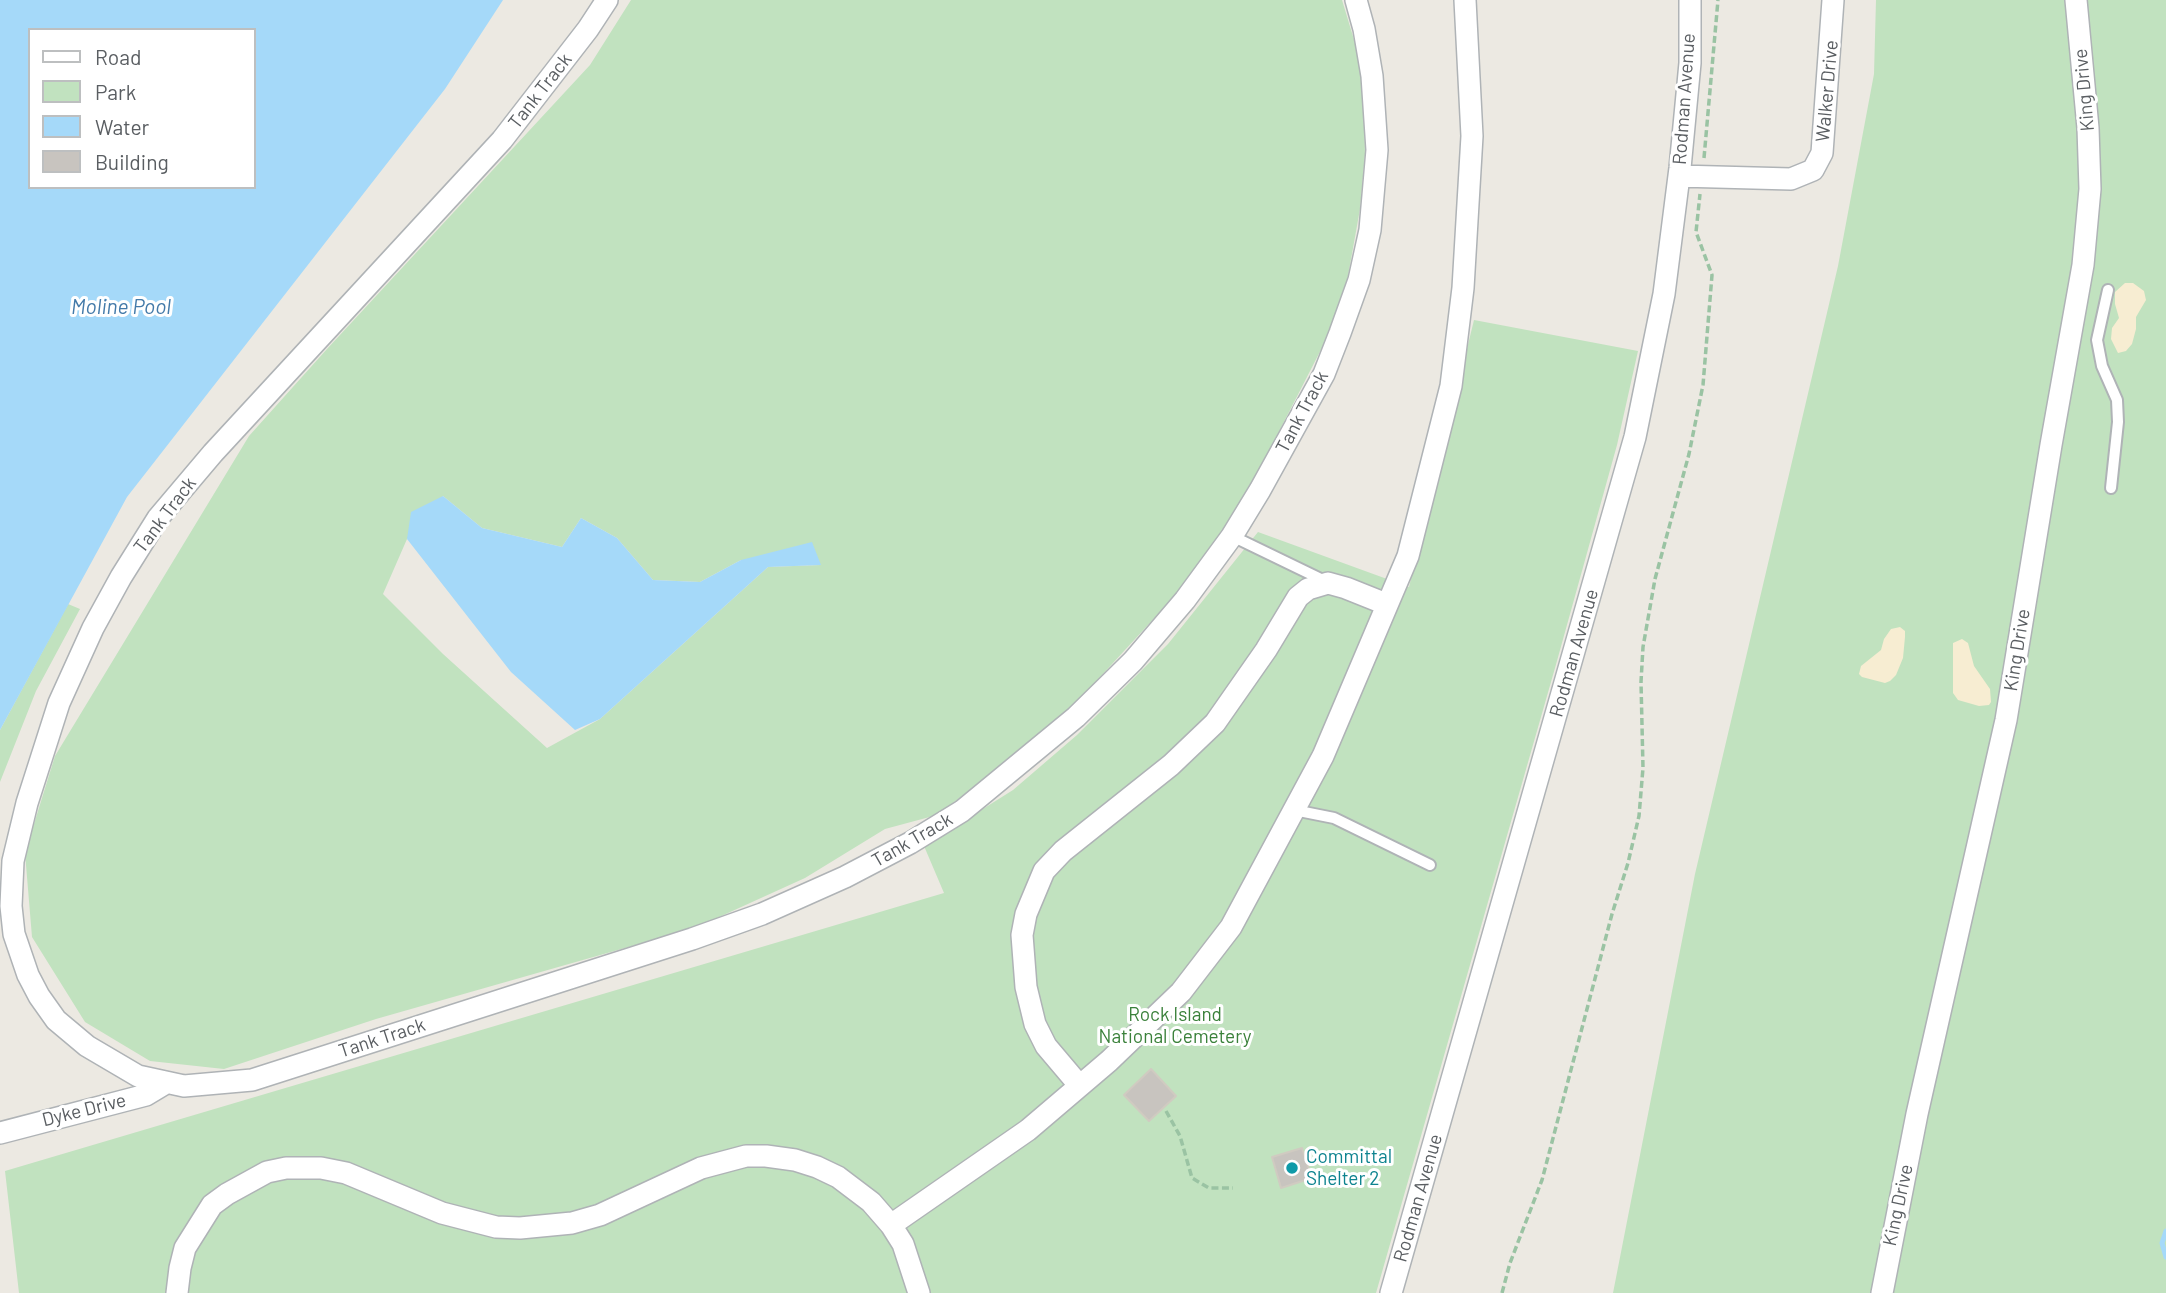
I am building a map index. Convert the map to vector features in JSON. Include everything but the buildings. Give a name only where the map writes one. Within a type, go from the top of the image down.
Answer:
[{"type":"street","name":"Tank Track","points":[[607,0],[588,29],[502,140],[213,453],[158,518],[93,628],[58,704],[27,803],[13,861],[11,894],[14,934],[28,975],[56,1020],[87,1046],[138,1076],[184,1086],[252,1080],[692,939],[762,914],[845,877],[910,843],[961,811],[1076,718],[1133,662],[1185,600],[1232,536],[1324,374],[1359,281],[1370,230],[1377,150],[1372,76],[1356,0]]},
{"type":"street","points":[[891,1225],[1028,1130],[1152,1021],[1181,992],[1231,927],[1323,756],[1408,556],[1451,386],[1463,288],[1472,136],[1465,0]]},
{"type":"street","name":"Rodman Avenue","points":[[1391,1293],[1635,437],[1664,294],[1679,176],[1690,63],[1690,0]]},
{"type":"street","name":"Walker Drive","points":[[1679,176],[1791,179],[1813,170],[1822,153],[1833,0]]},
{"type":"street","name":"King Drive","points":[[1882,1293],[1917,1114],[2006,720],[2044,482],[2083,265],[2090,189],[2088,128],[2076,0]]},
{"type":"street","points":[[1079,1085],[1046,1046],[1030,1006],[1022,935],[1032,895],[1044,872],[1063,851],[1171,765],[1215,723],[1266,650],[1298,597],[1308,589],[1328,583],[1386,604]]},
{"type":"street","name":"Dyke Drive","points":[[0,1133],[146,1095],[166,1083]]},
{"type":"street","points":[[177,1293],[185,1248],[212,1205],[267,1172],[286,1168],[321,1168],[346,1173],[442,1213],[496,1227],[520,1228],[572,1223],[600,1215],[701,1168],[746,1156],[795,1160],[817,1167],[838,1177],[871,1202],[903,1244],[919,1293]]},
{"type":"lane","points":[[2108,289],[2097,340],[2102,366],[2117,400],[2118,422],[2111,488]]},
{"type":"lane","points":[[1232,536],[1328,583]]},
{"type":"lane","points":[[1294,810],[1334,818],[1430,865]]},
{"type":"path","points":[[1502,1293],[1510,1263],[1542,1180],[1639,816],[1643,768],[1641,682],[1644,638],[1655,579],[1689,454],[1703,385],[1712,275],[1696,232],[1718,0]]},
{"type":"path","points":[[1166,1111],[1180,1136],[1192,1178],[1209,1188],[1233,1188]]},
{"type":"green space","points":[[631,0],[1342,0],[1355,43],[1364,93],[1365,154],[1360,209],[1348,276],[1329,334],[1248,492],[1193,576],[1056,725],[937,815],[885,829],[805,878],[695,928],[376,1019],[224,1069],[150,1061],[85,1022],[32,937],[25,853],[55,756],[249,436],[590,65]],"holes":[[[443,496],[482,528],[562,547],[581,518],[617,538],[653,580],[700,582],[741,560],[820,565],[768,567],[600,719],[547,748],[443,654],[383,594],[407,539]]]},
{"type":"green space","points":[[1876,0],[2166,0],[2166,1293],[1613,1293],[1695,874],[1838,266],[1874,74]]},
{"type":"green space","name":"Rock Island National Cemetery","points":[[1474,320],[1638,351],[1617,445],[1555,668],[1376,1293],[19,1293],[5,1171],[944,893],[924,846],[1013,790],[1077,735],[1168,644],[1258,532],[1409,587]]},
{"type":"green space","points":[[68,604],[80,609],[36,691],[0,782],[0,730]]},
{"type":"sand","points":[[2125,283],[2133,283],[2144,291],[2146,300],[2136,317],[2132,344],[2126,351],[2118,353],[2111,339],[2112,328],[2119,318],[2115,292]]},
{"type":"sand","points":[[1900,627],[1905,631],[1905,637],[1903,658],[1896,675],[1885,683],[1862,677],[1859,674],[1861,666],[1881,650],[1891,629]]},
{"type":"sand","points":[[1962,639],[1968,643],[1974,666],[1990,689],[1989,705],[1979,706],[1958,700],[1953,693],[1953,643]]},
{"type":"water","name":"Moline Pool","points":[[0,0],[503,0],[445,89],[127,497],[0,730]]},
{"type":"water","points":[[443,496],[482,528],[562,547],[581,518],[617,538],[653,580],[700,582],[741,560],[812,542],[821,565],[768,567],[600,719],[575,730],[511,672],[407,539],[411,512]]},
{"type":"waterway","points":[[2166,1231],[2162,1243],[2166,1257]]},
{"type":"place","name":"Committal Shelter 2","points":[[1292,1168]]}]
